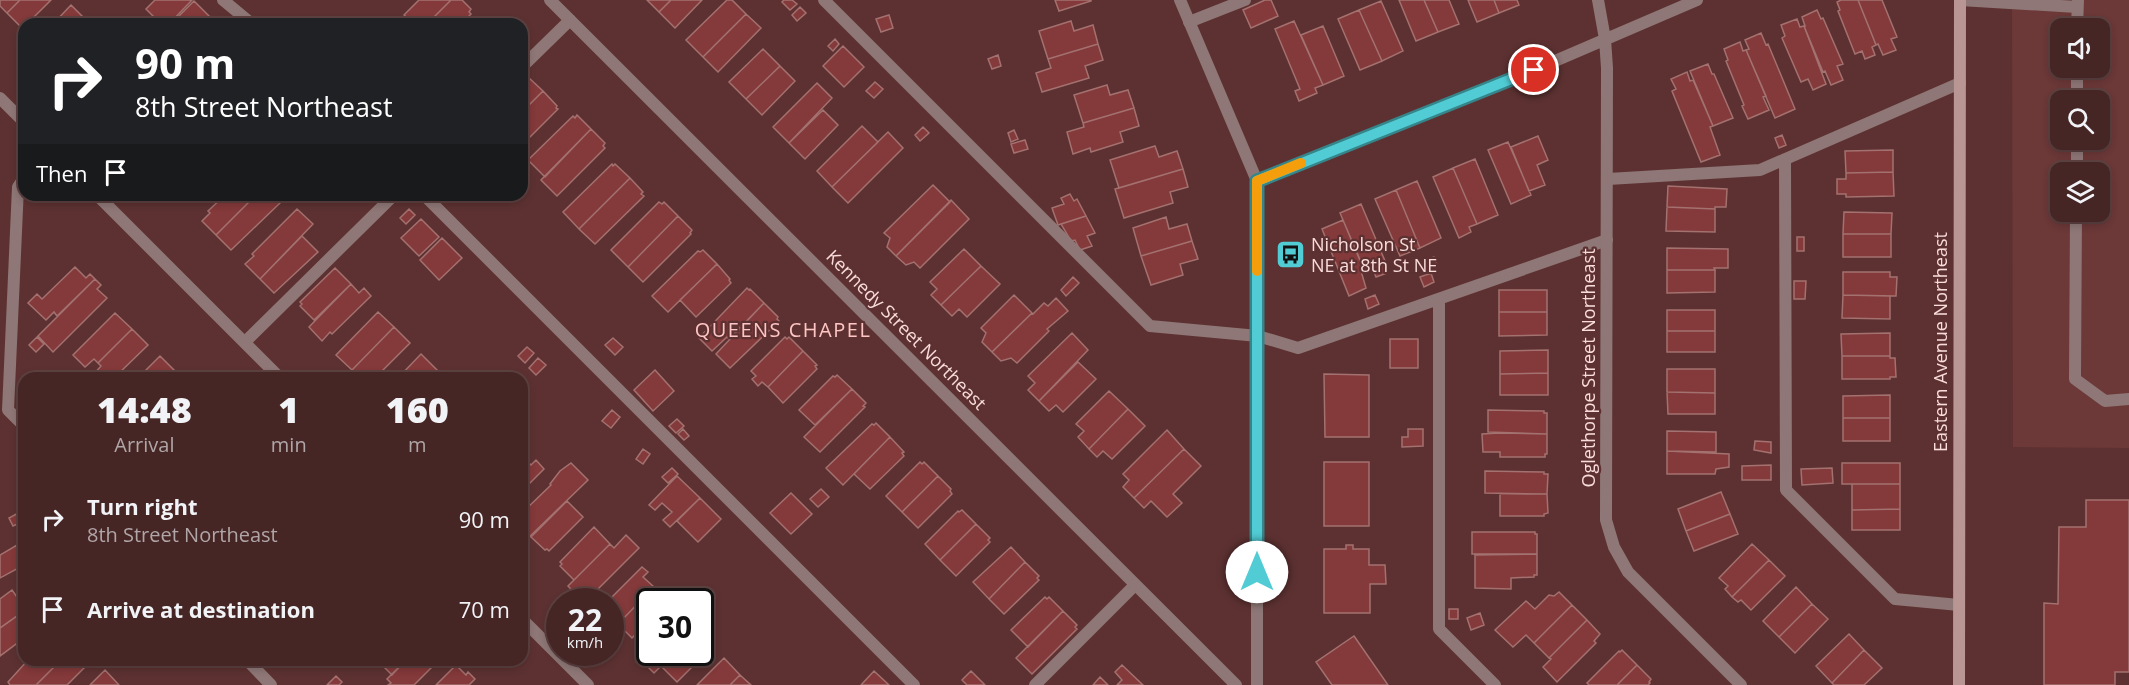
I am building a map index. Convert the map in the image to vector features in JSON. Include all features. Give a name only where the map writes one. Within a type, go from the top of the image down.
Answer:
[{"type":"street","points":[[223,0],[245,18]]},
{"type":"street","name":"Kennedy Street Northeast","points":[[550,0],[1236,685]]},
{"type":"street","points":[[1180,0],[1257,181],[1257,685]]},
{"type":"street","points":[[1189,22],[1245,0]]},
{"type":"street","name":"Oglethorpe Street Northeast","points":[[1598,0],[1605,39],[1607,68],[1606,519],[1609,534],[1620,560],[1638,583],[1741,685]]},
{"type":"street","points":[[1257,181],[1534,70],[1697,0]]},
{"type":"street","points":[[1960,0],[2078,3],[2077,18]]},
{"type":"street","name":"Eastern Avenue Northeast","points":[[1959,685],[1960,0]]},
{"type":"street","points":[[828,1],[1150,326],[1258,336],[1298,348],[1607,240]]},
{"type":"street","points":[[528,61],[570,20]]},
{"type":"street","points":[[1608,179],[1760,170],[1960,82]]},
{"type":"street","points":[[0,98],[18,116]]},
{"type":"street","points":[[1785,159],[1786,489],[1895,599],[1959,605]]},
{"type":"street","points":[[18,186],[8,410],[18,420]]},
{"type":"street","points":[[103,201],[274,372]]},
{"type":"street","points":[[245,342],[388,201]]},
{"type":"street","points":[[430,201],[914,685]]},
{"type":"street","points":[[2076,222],[2075,379],[2105,400],[2129,399]]},
{"type":"street","points":[[1439,299],[1439,629],[1495,685]]},
{"type":"street","points":[[1035,685],[1136,585]]},
{"type":"street","points":[[528,625],[588,685]]},
{"type":"street","points":[[253,666],[271,685]]},
{"type":"shaded area","points":[[2012,0],[2129,0],[2129,448],[2013,447]]},
{"type":"building","points":[[0,0],[20,0],[7,13],[0,6]]},
{"type":"building","points":[[20,0],[51,0],[33,18],[18,18],[18,24],[7,13]]},
{"type":"building","points":[[155,0],[192,0],[175,18],[155,18],[146,9]]},
{"type":"building","points":[[419,0],[451,0],[433,18],[408,18],[404,15]]},
{"type":"building","points":[[451,0],[462,0],[471,9],[469,12],[471,14],[467,18],[433,18]]},
{"type":"building","points":[[647,0],[671,0],[659,12]]},
{"type":"building","points":[[671,0],[702,0],[675,28],[659,12]]},
{"type":"building","points":[[727,0],[732,0],[746,14],[703,57],[686,40]]},
{"type":"building","points":[[792,0],[797,4],[790,10],[782,2]]},
{"type":"building","points":[[1055,0],[1091,0],[1091,1],[1059,11]]},
{"type":"building","points":[[1265,0],[1271,0],[1278,16],[1251,28],[1243,10]]},
{"type":"building","points":[[1399,0],[1424,0],[1438,32],[1416,41]]},
{"type":"building","points":[[1424,0],[1449,0],[1459,24],[1438,32]]},
{"type":"building","points":[[1468,0],[1494,0],[1499,13],[1477,22]]},
{"type":"building","points":[[1494,0],[1517,0],[1519,5],[1499,13]]},
{"type":"building","points":[[1858,0],[1876,45],[1872,47],[1875,55],[1865,59],[1862,51],[1855,54],[1838,11],[1840,10],[1837,2]]},
{"type":"building","points":[[1858,0],[1882,0],[1897,37],[1891,39],[1896,50],[1883,55],[1878,44],[1876,45]]},
{"type":"building","points":[[194,1],[211,18],[177,18]]},
{"type":"building","points":[[1381,1],[1403,51],[1382,61],[1359,10]]},
{"type":"building","points":[[71,5],[84,18],[59,18]]},
{"type":"building","points":[[800,7],[806,13],[797,21],[792,15]]},
{"type":"building","points":[[1359,10],[1382,61],[1360,70],[1338,19]]},
{"type":"building","points":[[1817,10],[1821,19],[1823,18],[1843,64],[1837,66],[1843,80],[1831,85],[1825,71],[1823,72],[1802,17]]},
{"type":"building","points":[[746,14],[761,28],[718,72],[703,57]]},
{"type":"building","points":[[889,15],[893,28],[881,32],[876,19]]},
{"type":"building","points":[[1797,19],[1800,27],[1804,26],[1826,84],[1813,90],[1808,79],[1801,82],[1782,38],[1785,36],[1781,25]]},
{"type":"building","points":[[1071,21],[1074,31],[1093,25],[1098,44],[1048,59],[1039,31]]},
{"type":"building","points":[[1294,21],[1323,85],[1315,88],[1317,93],[1299,101],[1295,91],[1300,89],[1275,29]]},
{"type":"building","points":[[1323,26],[1344,76],[1323,85],[1301,35]]},
{"type":"building","points":[[1761,33],[1766,45],[1768,44],[1795,109],[1775,118],[1746,50],[1749,49],[1745,40]]},
{"type":"building","points":[[835,39],[839,44],[833,51],[828,46]]},
{"type":"building","points":[[1740,42],[1743,51],[1746,50],[1766,96],[1763,97],[1769,110],[1748,119],[1726,61],[1728,60],[1724,49]]},
{"type":"building","points":[[1098,44],[1103,60],[1085,66],[1089,78],[1042,92],[1036,73],[1051,68],[1048,59]]},
{"type":"building","points":[[843,46],[864,67],[844,87],[823,66]]},
{"type":"building","points":[[763,49],[780,66],[746,99],[729,82]]},
{"type":"building","points":[[998,55],[1001,66],[992,69],[988,59]]},
{"type":"building","points":[[1708,64],[1733,118],[1713,126],[1690,71]]},
{"type":"building","points":[[780,66],[795,81],[762,115],[746,99]]},
{"type":"building","points":[[1687,72],[1690,81],[1693,80],[1713,126],[1710,127],[1720,155],[1701,162],[1672,91],[1676,89],[1671,79]]},
{"type":"building","points":[[528,77],[543,91],[528,106]]},
{"type":"building","points":[[875,82],[883,89],[874,98],[866,91]]},
{"type":"building","points":[[817,83],[832,98],[789,143],[773,127]]},
{"type":"building","points":[[1107,85],[1110,95],[1128,90],[1134,108],[1083,123],[1074,95]]},
{"type":"building","points":[[543,91],[558,109],[528,139],[528,106]]},
{"type":"building","points":[[1134,108],[1139,126],[1120,132],[1123,142],[1091,152],[1090,148],[1073,154],[1067,132],[1084,127],[1083,123]]},
{"type":"building","points":[[823,110],[838,125],[805,159],[789,143]]},
{"type":"building","points":[[577,115],[591,129],[545,177],[528,160],[573,116],[575,118]]},
{"type":"building","points":[[862,126],[878,142],[832,187],[817,171]]},
{"type":"building","points":[[923,127],[929,133],[920,141],[915,135]]},
{"type":"building","points":[[591,129],[605,143],[603,146],[605,148],[557,196],[541,180]]},
{"type":"building","points":[[1014,130],[1018,139],[1011,142],[1008,133]]},
{"type":"building","points":[[888,132],[903,148],[848,203],[832,187]]},
{"type":"building","points":[[1782,135],[1786,145],[1779,148],[1775,138]]},
{"type":"building","points":[[1538,136],[1548,160],[1537,165],[1545,185],[1529,191],[1511,147]]},
{"type":"building","points":[[1025,140],[1028,149],[1014,153],[1011,144]]},
{"type":"building","points":[[1508,142],[1531,195],[1511,204],[1488,150]]},
{"type":"building","points":[[1155,146],[1159,157],[1177,151],[1183,169],[1119,188],[1110,160]]},
{"type":"building","points":[[1893,150],[1893,172],[1846,173],[1845,151]]},
{"type":"building","points":[[1475,159],[1498,215],[1477,224],[1453,168]]},
{"type":"building","points":[[612,164],[613,166],[615,164],[630,178],[579,229],[563,212]]},
{"type":"building","points":[[1453,168],[1477,224],[1469,227],[1471,232],[1459,238],[1433,177]]},
{"type":"building","points":[[1183,169],[1188,187],[1170,192],[1173,203],[1124,218],[1115,189]]},
{"type":"building","points":[[1893,172],[1894,196],[1846,197],[1846,194],[1837,194],[1837,179],[1846,179],[1846,173]]},
{"type":"building","points":[[630,178],[644,196],[595,244],[579,229]]},
{"type":"building","points":[[1417,181],[1441,238],[1420,248],[1396,190]]},
{"type":"building","points":[[933,185],[950,202],[896,256],[887,247],[890,238],[884,233]]},
{"type":"building","points":[[1668,186],[1727,189],[1726,207],[1715,207],[1715,209],[1667,207]]},
{"type":"building","points":[[1396,190],[1420,248],[1400,256],[1375,199]]},
{"type":"building","points":[[1070,194],[1074,201],[1077,199],[1086,216],[1058,225],[1052,208],[1064,204],[1061,198]]},
{"type":"building","points":[[951,200],[969,219],[920,268],[914,262],[906,265],[896,256]]},
{"type":"building","points":[[219,201],[250,201],[216,235],[202,221],[210,213],[208,211]]},
{"type":"building","points":[[250,201],[278,201],[280,203],[231,250],[216,235]]},
{"type":"building","points":[[659,202],[662,204],[664,202],[678,216],[628,267],[611,250]]},
{"type":"building","points":[[1361,204],[1385,261],[1383,262],[1387,273],[1376,277],[1372,267],[1364,270],[1340,213]]},
{"type":"building","points":[[1667,207],[1715,209],[1715,232],[1666,231]]},
{"type":"building","points":[[297,209],[313,224],[260,279],[245,264]]},
{"type":"building","points":[[409,209],[415,215],[406,224],[400,218]]},
{"type":"building","points":[[1844,212],[1892,213],[1891,234],[1843,234]]},
{"type":"building","points":[[678,216],[692,230],[691,234],[643,282],[628,267]]},
{"type":"building","points":[[1086,216],[1095,233],[1087,236],[1092,246],[1080,250],[1075,240],[1071,241],[1061,224]]},
{"type":"building","points":[[1166,217],[1169,229],[1187,224],[1192,241],[1141,256],[1133,228]]},
{"type":"building","points":[[421,219],[439,237],[419,256],[401,238]]},
{"type":"building","points":[[1343,220],[1364,269],[1361,271],[1366,288],[1349,296],[1322,229]]},
{"type":"building","points":[[1843,234],[1891,234],[1891,257],[1843,257]]},
{"type":"building","points":[[302,236],[318,252],[274,293],[260,279]]},
{"type":"building","points":[[1797,237],[1804,237],[1804,251],[1797,251]]},
{"type":"building","points":[[442,238],[462,258],[439,280],[420,260]]},
{"type":"building","points":[[1192,241],[1198,259],[1180,264],[1183,275],[1151,285],[1141,256]]},
{"type":"building","points":[[1667,248],[1728,249],[1728,268],[1667,270]]},
{"type":"building","points":[[964,249],[981,266],[941,305],[931,295],[937,289],[930,282]]},
{"type":"building","points":[[703,250],[717,264],[668,312],[652,296],[698,251]]},
{"type":"building","points":[[1434,257],[1437,265],[1430,268],[1426,260]]},
{"type":"building","points":[[717,264],[731,283],[696,317],[680,300]]},
{"type":"building","points":[[981,266],[1000,284],[967,317],[959,309],[952,316],[941,305]]},
{"type":"building","points":[[75,267],[86,278],[90,274],[95,279],[57,316],[54,312],[46,320],[28,303],[37,294],[42,299]]},
{"type":"building","points":[[335,268],[351,284],[314,320],[300,306],[302,304],[300,302]]},
{"type":"building","points":[[1667,270],[1715,270],[1715,292],[1667,293]]},
{"type":"building","points":[[1843,272],[1890,272],[1890,277],[1897,277],[1896,296],[1843,295]]},
{"type":"building","points":[[1431,273],[1434,282],[1424,287],[1420,277]]},
{"type":"building","points":[[1073,277],[1079,283],[1066,296],[1061,290]]},
{"type":"building","points":[[95,279],[101,285],[97,289],[107,298],[53,352],[38,336]]},
{"type":"building","points":[[1794,281],[1806,281],[1805,299],[1794,299]]},
{"type":"building","points":[[351,284],[359,293],[364,288],[371,296],[322,341],[309,327]]},
{"type":"building","points":[[747,288],[764,303],[729,339],[727,337],[712,351],[699,338]]},
{"type":"building","points":[[1499,290],[1547,290],[1547,312],[1499,312]]},
{"type":"building","points":[[1014,295],[1032,313],[992,352],[982,342],[986,333],[981,328]]},
{"type":"building","points":[[1375,295],[1379,304],[1368,309],[1365,299]]},
{"type":"building","points":[[1843,295],[1890,296],[1890,319],[1842,318]]},
{"type":"building","points":[[1056,298],[1068,311],[1047,329],[1049,331],[1017,363],[1011,358],[1001,361],[992,352],[1032,313],[1044,303],[1048,306]]},
{"type":"building","points":[[764,303],[779,321],[730,368],[716,354]]},
{"type":"building","points":[[1667,310],[1715,310],[1715,331],[1667,331]]},
{"type":"building","points":[[378,312],[394,327],[352,370],[336,355]]},
{"type":"building","points":[[1499,312],[1547,312],[1547,335],[1499,336]]},
{"type":"building","points":[[115,313],[132,329],[98,363],[94,359],[85,367],[73,355]]},
{"type":"building","points":[[394,327],[410,343],[381,372],[354,372],[352,370]]},
{"type":"building","points":[[132,329],[148,345],[120,372],[96,372],[101,366],[98,363]]},
{"type":"building","points":[[1667,331],[1715,331],[1715,352],[1667,352]]},
{"type":"building","points":[[1072,333],[1088,350],[1039,401],[1028,390],[1035,383],[1028,376]]},
{"type":"building","points":[[1890,333],[1890,356],[1842,356],[1841,334]]},
{"type":"building","points":[[37,337],[44,344],[36,352],[29,345]]},
{"type":"building","points":[[785,337],[787,339],[789,337],[803,351],[768,387],[762,382],[758,386],[752,379],[756,376],[751,371]]},
{"type":"building","points":[[613,338],[623,347],[615,355],[605,345]]},
{"type":"building","points":[[1390,339],[1418,339],[1418,368],[1390,368]]},
{"type":"building","points":[[527,347],[534,353],[525,363],[518,356]]},
{"type":"building","points":[[1548,350],[1548,373],[1500,374],[1500,351]]},
{"type":"building","points":[[803,351],[817,365],[815,366],[817,369],[783,403],[768,387]]},
{"type":"building","points":[[421,354],[438,371],[437,372],[404,372]]},
{"type":"building","points":[[160,356],[175,371],[174,372],[144,372]]},
{"type":"building","points":[[1842,356],[1890,356],[1890,358],[1895,358],[1896,377],[1842,379]]},
{"type":"building","points":[[538,358],[546,365],[536,375],[529,368]]},
{"type":"building","points":[[1078,362],[1096,379],[1063,412],[1056,405],[1049,411],[1039,401]]},
{"type":"building","points":[[1667,369],[1715,369],[1715,393],[1667,392]]},
{"type":"building","points":[[655,370],[674,391],[653,411],[634,390]]},
{"type":"building","points":[[1548,373],[1548,395],[1500,395],[1500,374]]},
{"type":"building","points":[[1324,374],[1369,375],[1369,437],[1325,437]]},
{"type":"building","points":[[837,375],[852,389],[815,425],[799,410],[833,376]]},
{"type":"building","points":[[852,389],[866,403],[863,406],[865,407],[820,452],[804,437]]},
{"type":"building","points":[[1109,391],[1128,409],[1089,449],[1078,437],[1084,431],[1076,424]]},
{"type":"building","points":[[1667,392],[1715,393],[1715,414],[1668,414]]},
{"type":"building","points":[[1890,395],[1890,418],[1843,418],[1843,396]]},
{"type":"building","points":[[1128,409],[1145,426],[1112,459],[1103,451],[1097,457],[1089,449]]},
{"type":"building","points":[[612,410],[620,417],[611,428],[602,421]]},
{"type":"building","points":[[1488,410],[1544,411],[1547,413],[1547,434],[1488,432]]},
{"type":"building","points":[[1843,418],[1890,418],[1890,441],[1843,441]]},
{"type":"building","points":[[677,419],[684,426],[676,433],[669,426]]},
{"type":"building","points":[[876,423],[890,437],[843,485],[826,468],[872,424]]},
{"type":"building","points":[[683,429],[689,436],[684,440],[678,434]]},
{"type":"building","points":[[1408,429],[1423,429],[1423,446],[1402,447],[1402,437],[1408,437]]},
{"type":"building","points":[[1167,430],[1184,449],[1134,498],[1123,487],[1129,480],[1123,474]]},
{"type":"building","points":[[1667,431],[1716,432],[1716,452],[1667,451]]},
{"type":"building","points":[[1482,434],[1547,434],[1547,454],[1545,457],[1500,457],[1500,452],[1483,452]]},
{"type":"building","points":[[890,437],[904,452],[902,453],[904,456],[870,489],[854,474]]},
{"type":"building","points":[[1755,441],[1771,442],[1771,453],[1754,450]]},
{"type":"building","points":[[643,449],[650,454],[643,464],[636,459]]},
{"type":"building","points":[[1184,449],[1201,466],[1173,494],[1182,503],[1167,517],[1151,501],[1144,508],[1134,498]]},
{"type":"building","points":[[1667,451],[1729,454],[1729,467],[1716,469],[1715,474],[1667,474]]},
{"type":"building","points":[[536,460],[544,469],[528,485],[528,462],[531,465]]},
{"type":"building","points":[[920,462],[922,464],[924,462],[938,476],[902,512],[886,496]]},
{"type":"building","points":[[1324,462],[1369,462],[1369,526],[1324,526]]},
{"type":"building","points":[[571,463],[588,480],[528,538],[528,507],[551,485],[560,471]]},
{"type":"building","points":[[1842,463],[1900,463],[1900,484],[1842,484]]},
{"type":"building","points":[[1771,465],[1771,480],[1742,480],[1742,466]]},
{"type":"building","points":[[672,468],[678,474],[668,483],[662,477]]},
{"type":"building","points":[[1832,468],[1833,483],[1802,485],[1801,469]]},
{"type":"building","points":[[1485,471],[1544,472],[1548,474],[1547,494],[1485,493]]},
{"type":"building","points":[[677,476],[700,498],[670,527],[663,520],[672,512],[662,503],[655,510],[649,505]]},
{"type":"building","points":[[938,476],[951,489],[952,494],[918,528],[902,512]]},
{"type":"building","points":[[1852,484],[1900,484],[1900,509],[1852,510]]},
{"type":"building","points":[[821,489],[829,497],[818,507],[810,499]]},
{"type":"building","points":[[1721,492],[1730,514],[1686,531],[1678,509]]},
{"type":"building","points":[[791,493],[812,514],[791,534],[770,513]]},
{"type":"building","points":[[1500,494],[1547,494],[1548,513],[1544,516],[1500,516]]},
{"type":"building","points":[[700,498],[721,519],[698,542],[677,521]]},
{"type":"building","points":[[2086,500],[2129,500],[2129,672],[2115,672],[2115,685],[2044,685],[2044,603],[2058,604],[2059,527],[2086,527]]},
{"type":"building","points":[[567,501],[583,517],[549,551],[545,550],[531,537]]},
{"type":"building","points":[[1900,509],[1900,530],[1852,530],[1852,510]]},
{"type":"building","points":[[962,510],[976,524],[940,560],[925,544],[958,511]]},
{"type":"building","points":[[18,513],[18,524],[13,526],[9,518]]},
{"type":"building","points":[[1730,514],[1738,534],[1694,551],[1686,531]]},
{"type":"building","points":[[976,524],[990,538],[988,540],[990,542],[956,576],[940,560]]},
{"type":"building","points":[[594,527],[610,544],[574,580],[560,566],[562,564],[560,562]]},
{"type":"building","points":[[1472,532],[1535,532],[1537,534],[1537,554],[1472,554]]},
{"type":"building","points":[[626,535],[639,548],[599,588],[570,588],[568,586],[610,544],[614,548]]},
{"type":"building","points":[[1752,544],[1769,560],[1732,597],[1725,589],[1728,586],[1719,578]]},
{"type":"building","points":[[17,545],[18,547],[18,568],[0,578],[0,555]]},
{"type":"building","points":[[1346,545],[1353,545],[1353,549],[1369,549],[1369,565],[1385,565],[1386,584],[1370,584],[1370,613],[1324,613],[1324,549],[1346,549]]},
{"type":"building","points":[[1011,547],[1025,562],[989,599],[973,582]]},
{"type":"building","points":[[1537,554],[1537,575],[1534,577],[1511,578],[1511,589],[1475,588],[1475,555]]},
{"type":"building","points":[[1769,560],[1785,576],[1751,610],[1741,600],[1738,602],[1732,597]]},
{"type":"building","points":[[1025,562],[1039,576],[1037,578],[1039,580],[1004,614],[989,599]]},
{"type":"building","points":[[642,567],[648,572],[643,577],[654,587],[636,588],[636,606],[624,618],[624,588],[621,588]]},
{"type":"building","points":[[1796,587],[1812,604],[1779,637],[1763,621]]},
{"type":"building","points":[[12,590],[18,598],[18,615],[0,628],[0,599]]},
{"type":"building","points":[[1559,592],[1572,605],[1534,643],[1526,635],[1513,647],[1495,630],[1526,601],[1535,609],[1549,595],[1554,596]]},
{"type":"building","points":[[1045,597],[1047,599],[1049,597],[1063,611],[1028,647],[1011,630]]},
{"type":"building","points":[[1812,604],[1828,619],[1795,653],[1779,637]]},
{"type":"building","points":[[1572,605],[1587,620],[1549,658],[1534,643]]},
{"type":"building","points":[[636,606],[636,637],[632,638],[624,630],[624,618]]},
{"type":"building","points":[[1449,609],[1458,609],[1458,619],[1449,619]]},
{"type":"building","points":[[1063,611],[1077,625],[1075,627],[1077,629],[1032,674],[1016,658]]},
{"type":"building","points":[[1480,613],[1484,625],[1471,630],[1467,618]]},
{"type":"building","points":[[18,615],[18,642],[0,656],[0,628]]},
{"type":"building","points":[[1587,620],[1600,634],[1594,641],[1596,643],[1557,682],[1543,667]]},
{"type":"building","points":[[1849,634],[1864,650],[1832,683],[1816,666]]},
{"type":"building","points":[[1354,636],[1388,685],[1332,685],[1316,662]]},
{"type":"building","points":[[1622,650],[1637,665],[1617,685],[1589,685],[1587,683],[1619,651]]},
{"type":"building","points":[[1864,650],[1882,668],[1864,685],[1834,685],[1832,683]]},
{"type":"building","points":[[724,658],[740,675],[730,685],[697,685]]},
{"type":"building","points":[[1122,665],[1143,685],[1117,685],[1122,680],[1115,672]]},
{"type":"building","points":[[1637,665],[1651,679],[1648,685],[1617,685]]},
{"type":"building","points":[[23,666],[55,666],[36,685],[10,685],[8,682]]},
{"type":"building","points":[[55,666],[86,666],[67,685],[36,685]]},
{"type":"building","points":[[383,666],[400,666],[392,675]]},
{"type":"building","points":[[400,666],[433,666],[414,685],[388,685],[391,683],[387,679]]},
{"type":"building","points":[[455,666],[466,675],[468,672],[475,679],[469,685],[436,685]]},
{"type":"building","points":[[647,666],[661,666],[654,673]]},
{"type":"building","points":[[661,666],[693,666],[677,682]]},
{"type":"building","points":[[105,670],[119,685],[90,685]]},
{"type":"building","points":[[874,671],[889,685],[861,685]]},
{"type":"building","points":[[971,671],[985,685],[967,685],[962,680]]},
{"type":"building","points":[[740,675],[751,685],[730,685]]},
{"type":"building","points":[[336,676],[342,682],[339,685],[327,685]]},
{"type":"building","points":[[1100,677],[1108,685],[1093,685]]},
{"type":"slow traffic","points":[[1257,271],[1257,181],[1301,163]]},
{"type":"place","name":"Nicholson St NE at 8th St NE","points":[[1290,255]]},
{"type":"district","name":"QUEENS CHAPEL","points":[[783,330]]},
{"type":"route","points":[[1257,572],[1257,181],[1534,70]]}]
